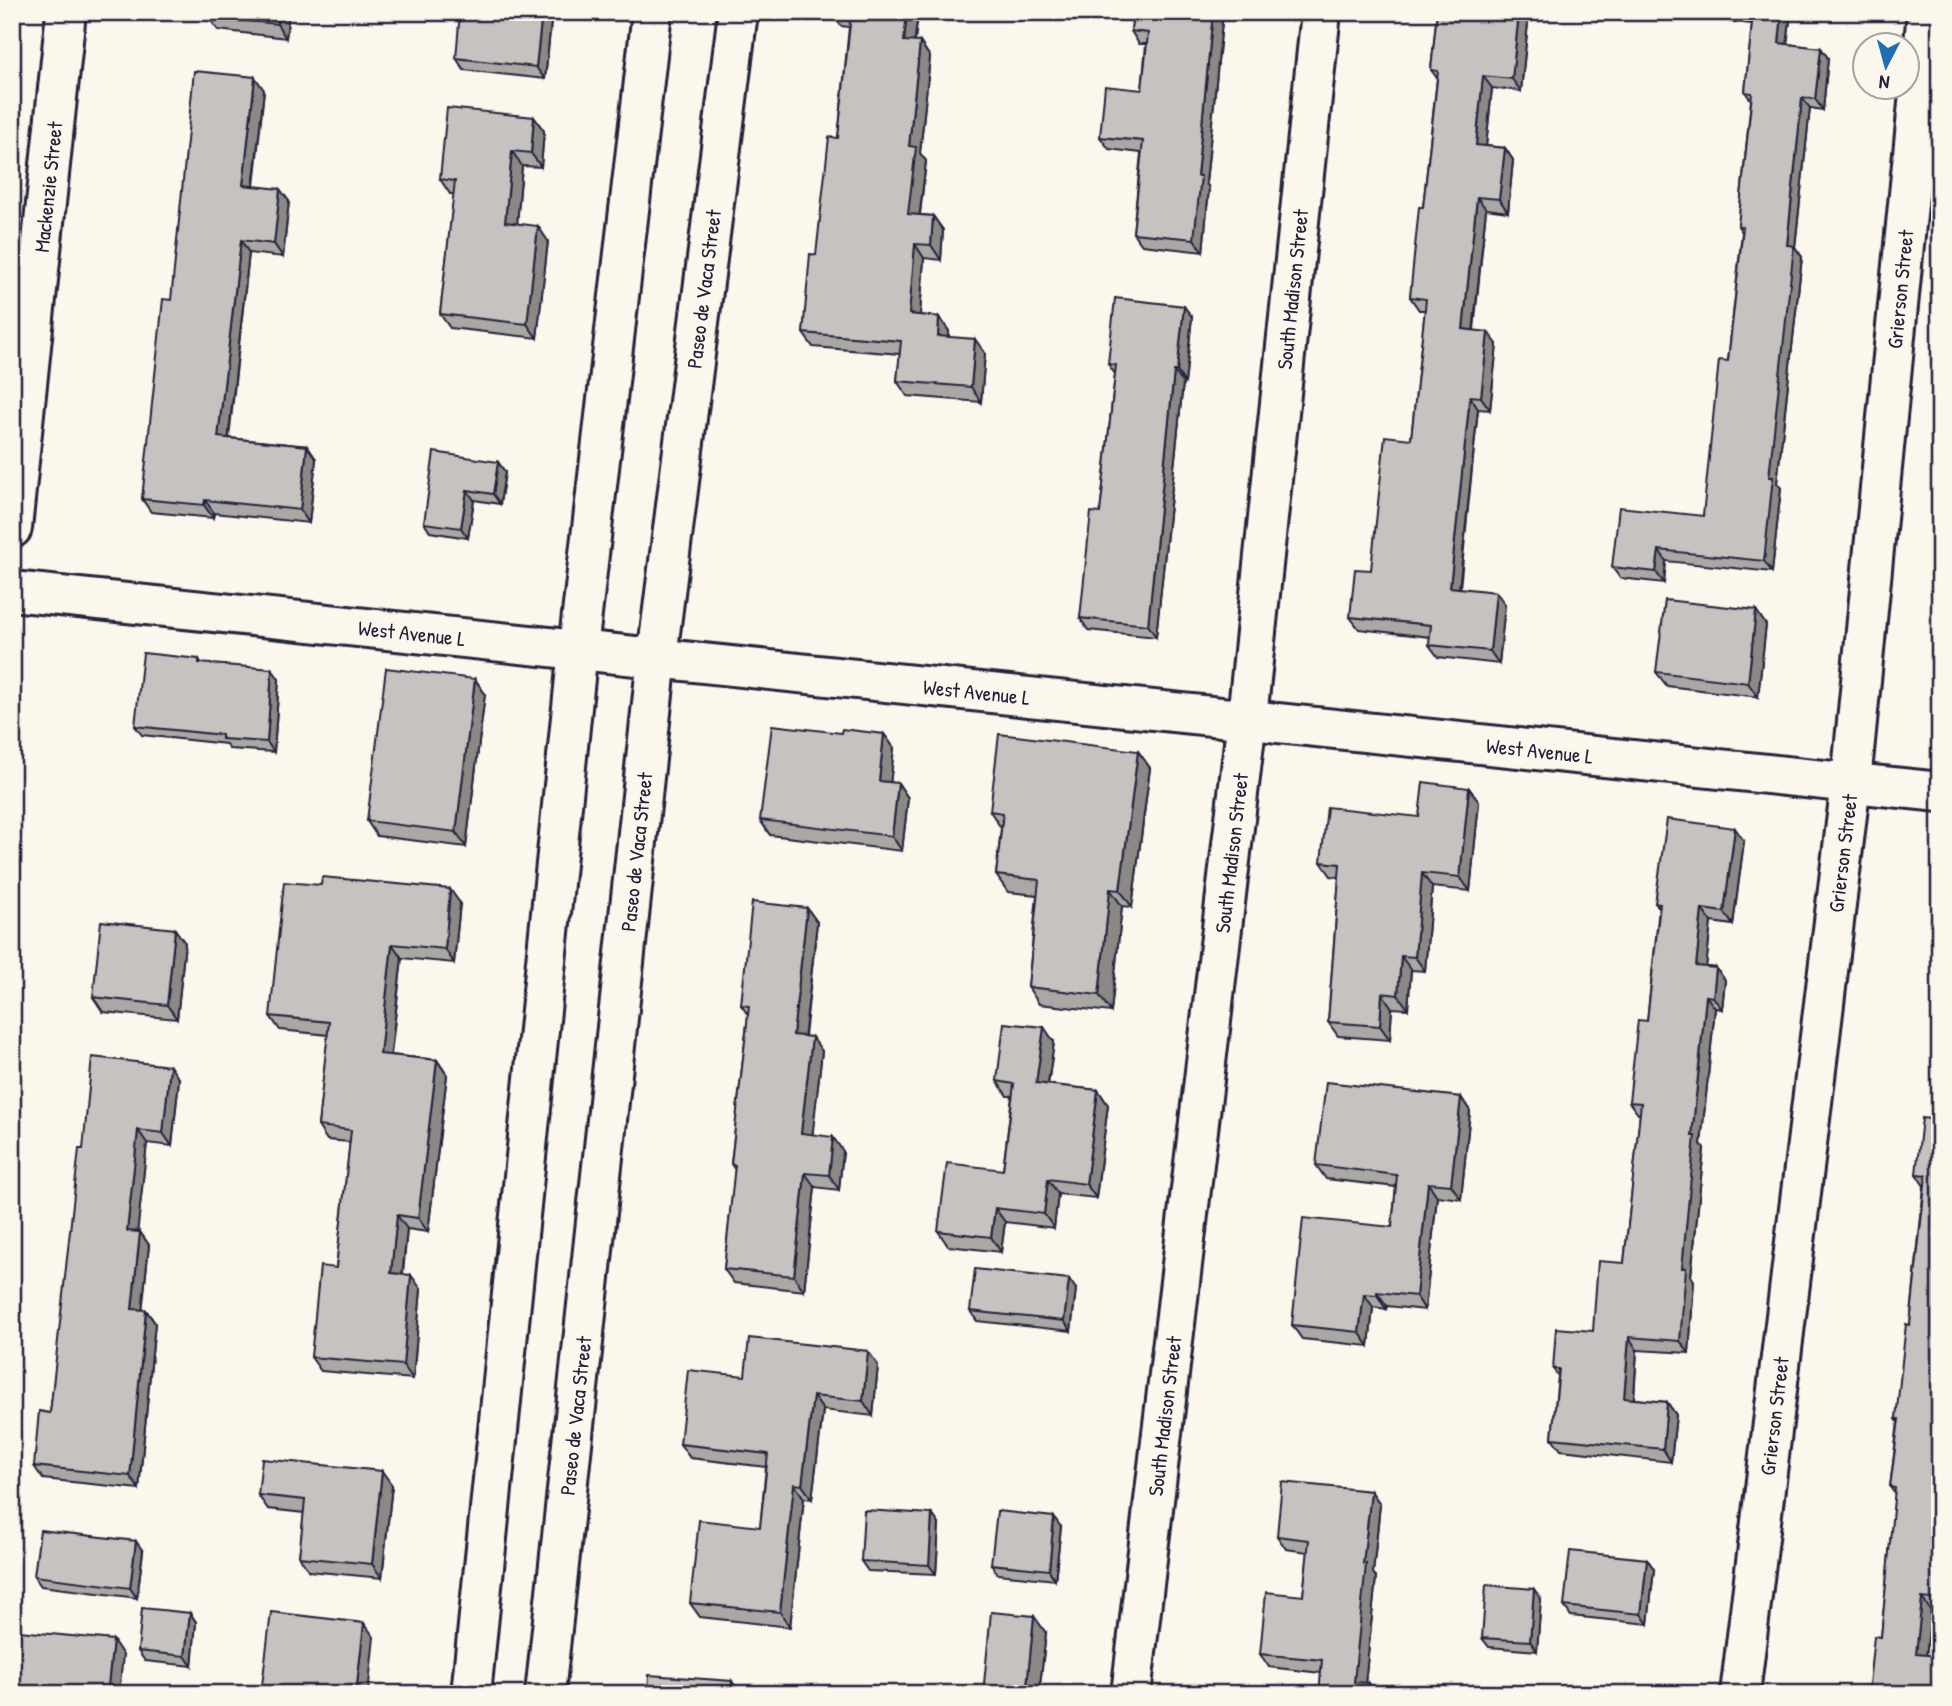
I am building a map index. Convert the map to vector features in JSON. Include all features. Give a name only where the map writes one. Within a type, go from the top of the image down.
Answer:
[{"type":"street","name":"Mackenzie Street","points":[[12,528],[66,12]]},
{"type":"street","points":[[471,1694],[578,649],[652,12]]},
{"type":"street","name":"Paseo de Vaca Street","points":[[545,1694],[657,657],[738,12]]},
{"type":"street","name":"South Madison Street","points":[[1131,1694],[1247,718],[1321,12]]},
{"type":"street","name":"Grierson Street","points":[[1740,1694],[1851,782],[1927,12]]},
{"type":"street","name":"West Avenue L","points":[[12,591],[1940,792]]},
{"type":"building","points":[[208,12],[278,12],[277,24],[208,17]]},
{"type":"building","points":[[460,12],[542,12],[536,67],[456,58]]},
{"type":"building","points":[[835,12],[907,12],[904,41],[920,42],[909,146],[916,147],[908,214],[933,216],[931,245],[915,244],[909,314],[939,317],[938,336],[975,339],[971,387],[897,381],[901,341],[803,333],[810,254],[816,255],[829,137],[838,138],[851,14]]},
{"type":"building","points":[[1133,12],[1213,12],[1197,176],[1201,176],[1194,239],[1133,233],[1143,141],[1100,137],[1105,86],[1142,90],[1148,33],[1131,31]]},
{"type":"building","points":[[1437,12],[1519,12],[1512,79],[1483,76],[1476,145],[1505,148],[1499,199],[1477,197],[1463,329],[1488,332],[1481,397],[1470,396],[1450,587],[1496,592],[1490,651],[1429,645],[1431,625],[1350,617],[1355,569],[1371,570],[1385,436],[1411,439],[1426,299],[1410,297],[1419,207],[1423,207],[1438,71],[1431,70]]},
{"type":"building","points":[[1733,12],[1782,12],[1779,43],[1821,48],[1815,99],[1802,98],[1787,245],[1794,246],[1769,477],[1773,477],[1764,561],[1659,550],[1656,572],[1612,567],[1619,507],[1703,516],[1719,360],[1728,361],[1743,227],[1738,226],[1752,93],[1745,92],[1753,14]]},
{"type":"building","points":[[194,71],[255,77],[243,185],[280,189],[274,244],[241,240],[218,437],[307,446],[300,510],[205,500],[204,505],[142,499],[163,299],[171,300]]},
{"type":"building","points":[[447,108],[534,117],[531,153],[512,151],[505,222],[538,226],[527,324],[440,314],[455,181],[440,179]]},
{"type":"building","points":[[1115,298],[1184,306],[1177,371],[1174,371],[1148,625],[1080,618],[1091,512],[1100,513],[1116,365],[1108,364]]},
{"type":"building","points":[[434,452],[498,462],[493,494],[467,490],[461,528],[424,523]]},
{"type":"building","points":[[1665,600],[1756,610],[1748,683],[1656,672]]},
{"type":"building","points":[[143,653],[199,659],[199,663],[272,669],[267,742],[222,739],[222,735],[135,726]]},
{"type":"building","points":[[386,668],[475,679],[456,832],[367,821]]},
{"type":"building","points":[[772,725],[841,733],[842,729],[884,734],[879,781],[898,783],[892,836],[760,820]]},
{"type":"building","points":[[999,734],[1138,751],[1120,890],[1110,889],[1099,995],[1028,987],[1039,880],[996,875],[1003,813],[990,811]]},
{"type":"building","points":[[1423,782],[1469,788],[1460,877],[1422,873],[1415,957],[1401,956],[1398,995],[1382,993],[1380,1026],[1328,1022],[1340,864],[1321,862],[1327,807],[1419,817]]},
{"type":"building","points":[[1667,819],[1735,828],[1724,912],[1702,909],[1696,966],[1716,968],[1713,997],[1706,996],[1692,1136],[1695,1136],[1682,1268],[1686,1268],[1680,1341],[1629,1337],[1624,1398],[1667,1402],[1663,1449],[1552,1438],[1559,1369],[1553,1369],[1556,1328],[1593,1331],[1598,1261],[1624,1263],[1641,1103],[1629,1102],[1638,1020],[1647,1021],[1660,904],[1655,903]]},
{"type":"building","points":[[322,877],[450,889],[445,949],[392,944],[380,1054],[437,1060],[418,1218],[397,1215],[391,1273],[411,1275],[403,1365],[311,1357],[320,1266],[336,1268],[351,1130],[318,1126],[329,1022],[270,1016],[284,882],[321,885]]},
{"type":"building","points":[[752,902],[807,908],[793,1035],[812,1037],[801,1133],[833,1137],[829,1175],[805,1173],[794,1276],[724,1269],[735,1165],[731,1164],[749,1006],[741,1005]]},
{"type":"building","points":[[101,921],[175,929],[167,1005],[93,997]]},
{"type":"building","points":[[1004,1023],[1044,1027],[1036,1083],[1098,1090],[1086,1184],[1048,1179],[1044,1214],[995,1208],[991,1237],[938,1231],[947,1163],[1003,1170],[1014,1084],[997,1081]]},
{"type":"building","points":[[1940,1024],[1940,1051],[1937,1051]]},
{"type":"building","points":[[92,1057],[170,1066],[163,1133],[138,1130],[127,1231],[140,1232],[132,1309],[146,1310],[130,1476],[34,1466],[39,1411],[50,1413],[79,1149],[83,1149]]},
{"type":"building","points":[[1326,1082],[1461,1097],[1451,1185],[1428,1183],[1416,1296],[1377,1292],[1377,1295],[1364,1294],[1359,1332],[1292,1325],[1303,1218],[1392,1227],[1397,1175],[1316,1165]]},
{"type":"building","points":[[1922,1118],[1940,1120],[1940,1600],[1922,1598],[1916,1654],[1940,1656],[1940,1666],[1937,1694],[1868,1694],[1874,1636],[1881,1637],[1895,1488],[1890,1487],[1899,1419],[1896,1419],[1906,1324],[1910,1325],[1926,1175],[1916,1174]]},
{"type":"building","points":[[975,1269],[1069,1279],[1064,1321],[970,1311]]},
{"type":"building","points":[[749,1338],[868,1351],[863,1401],[813,1396],[802,1485],[794,1484],[780,1612],[690,1603],[699,1520],[760,1527],[768,1454],[680,1444],[688,1370],[745,1376]]},
{"type":"building","points":[[262,1459],[382,1471],[372,1564],[299,1557],[305,1500],[258,1495]]},
{"type":"building","points":[[1282,1482],[1371,1491],[1354,1682],[1368,1683],[1367,1694],[1319,1694],[1322,1660],[1260,1654],[1266,1592],[1303,1596],[1309,1540],[1277,1536]]},
{"type":"building","points":[[864,1510],[932,1514],[929,1565],[861,1561]]},
{"type":"building","points":[[997,1511],[1054,1517],[1049,1570],[991,1564]]},
{"type":"building","points":[[40,1530],[136,1541],[130,1588],[34,1576]]},
{"type":"building","points":[[1570,1551],[1647,1559],[1641,1614],[1564,1606]]},
{"type":"building","points":[[1486,1585],[1534,1589],[1530,1641],[1482,1638]]},
{"type":"building","points":[[142,1608],[190,1613],[185,1656],[138,1651]]},
{"type":"building","points":[[271,1612],[364,1623],[356,1694],[261,1694]]},
{"type":"building","points":[[991,1612],[1034,1616],[1027,1686],[1012,1684],[1011,1694],[983,1694]]},
{"type":"building","points":[[19,1631],[113,1640],[107,1694],[13,1694]]},
{"type":"building","points":[[649,1675],[732,1681],[731,1694],[648,1694]]}]
